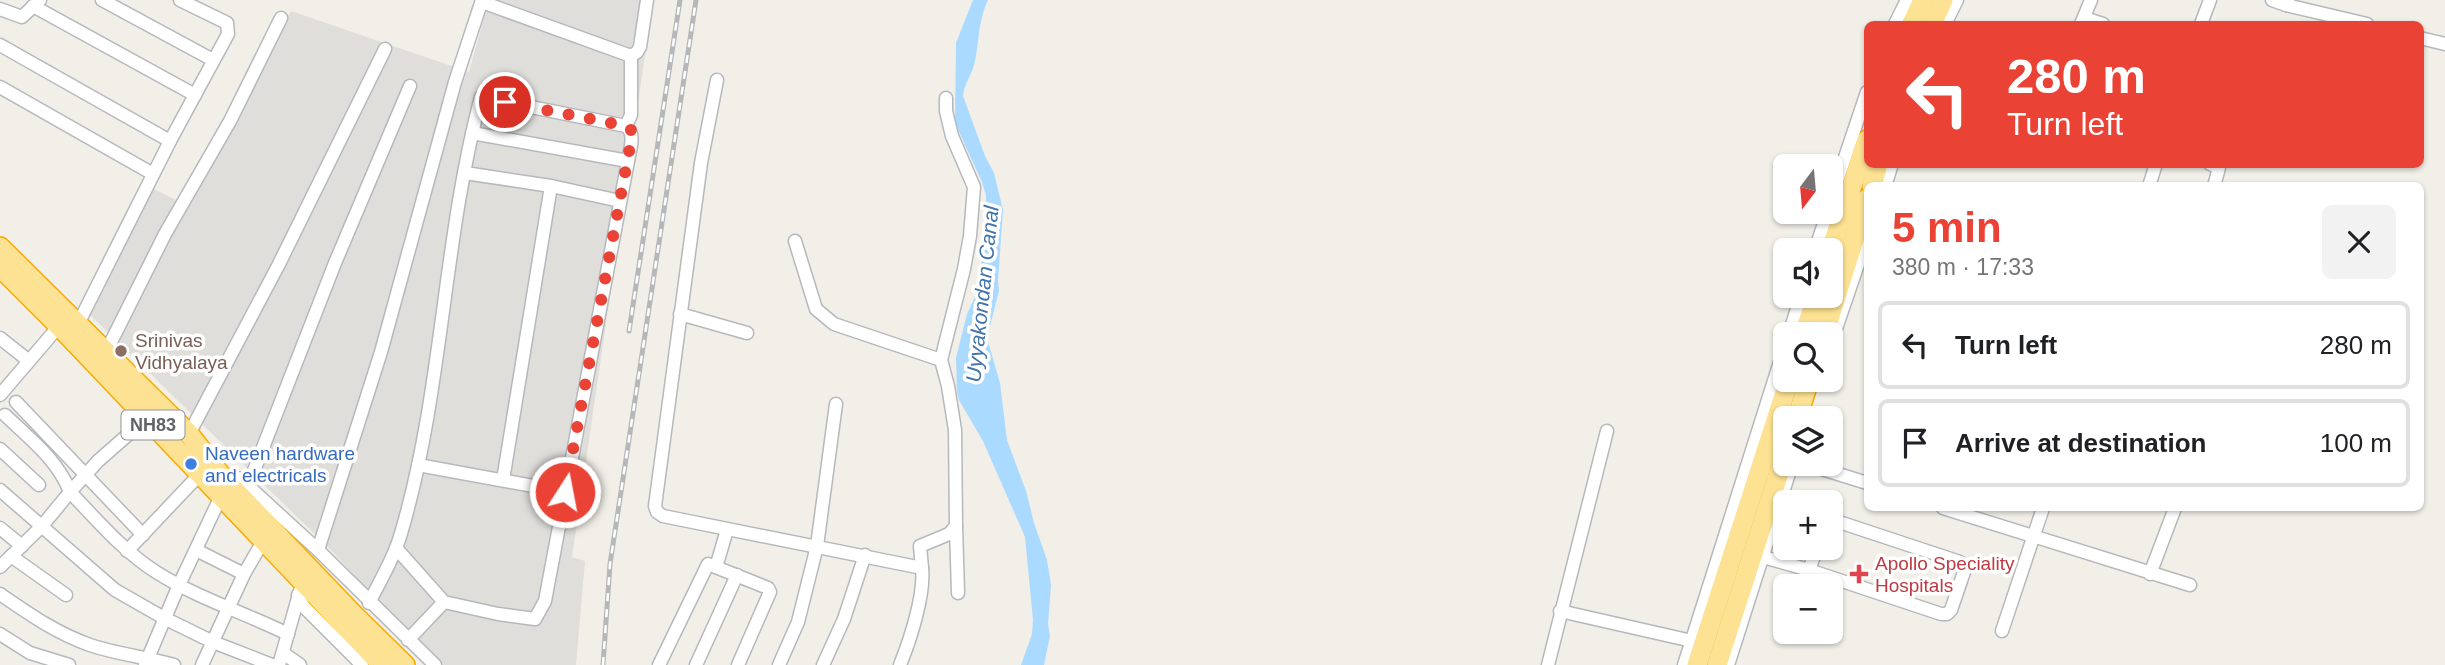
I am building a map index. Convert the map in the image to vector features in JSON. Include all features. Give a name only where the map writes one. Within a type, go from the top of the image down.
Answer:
[{"type":"highway","points":[[1913,21],[1923,0]]},
{"type":"highway","points":[[1932,21],[1943,0]]},
{"type":"highway","points":[[1835,238],[1864,149]]},
{"type":"highway","points":[[1828,322],[1864,208]]},
{"type":"highway","name":"NH83","points":[[0,247],[147,418],[200,474],[223,488],[246,493],[354,615],[405,665]]},
{"type":"highway","name":"NH83","points":[[0,267],[106,352],[189,434],[223,488],[300,589],[323,605],[382,665]]},
{"type":"highway","points":[[1697,665],[1785,392]]},
{"type":"highway","points":[[1717,665],[1778,476]]},
{"type":"street","points":[[102,0],[213,60]]},
{"type":"street","points":[[0,396],[5,381],[69,325],[228,34],[227,23],[180,0]]},
{"type":"street","points":[[631,56],[640,47],[647,0]]},
{"type":"street","points":[[1896,21],[1907,0]]},
{"type":"street","points":[[1946,21],[1957,0]]},
{"type":"street","points":[[2083,21],[2091,0]]},
{"type":"street","points":[[2202,21],[2210,0]]},
{"type":"street","points":[[2272,0],[2356,21]]},
{"type":"street","points":[[318,550],[382,352],[455,82],[482,1],[631,56]]},
{"type":"street","points":[[0,9],[22,17],[37,3],[195,95]]},
{"type":"street","points":[[106,352],[165,234],[230,121],[281,18]]},
{"type":"street","points":[[2424,39],[2445,44]]},
{"type":"street","points":[[0,45],[170,141]]},
{"type":"street","points":[[189,434],[279,264],[385,49]]},
{"type":"street","points":[[626,126],[631,115],[631,56]]},
{"type":"street","points":[[718,80],[701,163],[655,506],[663,516],[922,568]]},
{"type":"street","points":[[410,86],[335,263],[246,493],[318,550],[435,665]]},
{"type":"street","points":[[0,87],[153,174]]},
{"type":"street","points":[[369,603],[402,532],[418,465],[465,173],[481,97],[626,126],[631,130],[632,136],[628,161],[545,601],[535,619],[444,602],[396,548]]},
{"type":"street","points":[[946,98],[946,111],[953,136],[974,187],[964,269],[941,360],[948,386],[954,430],[958,593]]},
{"type":"street","points":[[1843,163],[1864,101]]},
{"type":"street","points":[[472,133],[628,161]]},
{"type":"street","points":[[465,173],[551,186],[620,201]]},
{"type":"street","points":[[503,480],[551,186]]},
{"type":"street","points":[[795,241],[816,309],[824,317],[834,324],[941,360]]},
{"type":"street","points":[[1838,322],[1864,247]]},
{"type":"street","points":[[680,314],[747,333]]},
{"type":"street","points":[[0,338],[29,361]]},
{"type":"street","points":[[1684,665],[1773,384]]},
{"type":"street","points":[[16,402],[143,535]]},
{"type":"street","points":[[779,665],[798,622],[817,546],[836,404]]},
{"type":"street","points":[[5,415],[46,454],[65,479],[70,492],[127,551],[179,585],[288,634]]},
{"type":"street","points":[[66,595],[4,561],[42,526],[98,461],[147,418]]},
{"type":"street","points":[[1548,665],[1607,430]]},
{"type":"street","points":[[0,449],[39,485]]},
{"type":"street","points":[[418,465],[565,492]]},
{"type":"street","points":[[127,551],[200,474]]},
{"type":"street","points":[[1728,665],[1788,476]]},
{"type":"street","points":[[1843,476],[1864,483]]},
{"type":"street","points":[[146,661],[223,488]]},
{"type":"street","points":[[0,490],[115,590],[213,642],[272,665]]},
{"type":"street","points":[[1952,511],[2190,585]]},
{"type":"street","points":[[2002,631],[2042,511]]},
{"type":"street","points":[[2150,574],[2174,511]]},
{"type":"street","points":[[1763,557],[1941,614],[1947,614],[1951,610],[1965,569],[1960,562],[1843,521]]},
{"type":"street","points":[[901,665],[923,578],[919,549],[922,544],[939,540],[949,534],[956,526]]},
{"type":"street","points":[[0,528],[22,546]]},
{"type":"street","points":[[716,567],[727,530]]},
{"type":"street","points":[[202,665],[244,574],[263,541]]},
{"type":"street","points":[[195,550],[244,574]]},
{"type":"street","points":[[823,665],[844,619],[865,555]]},
{"type":"street","points":[[1809,570],[1813,560]]},
{"type":"street","points":[[659,665],[707,565],[768,588],[770,592],[738,665]]},
{"type":"street","points":[[696,665],[737,575]]},
{"type":"street","points":[[300,589],[281,659],[300,665]]},
{"type":"street","points":[[300,589],[303,606],[357,663]]},
{"type":"street","points":[[0,594],[57,631],[92,646],[146,661],[174,665]]},
{"type":"street","points":[[408,640],[444,602]]},
{"type":"street","points":[[1560,611],[1692,641]]},
{"type":"street","points":[[0,634],[30,653],[69,665]]},
{"type":"shaded area","points":[[489,0],[653,0],[572,557],[585,561],[576,665],[437,665],[331,550],[87,312],[154,189],[188,206],[291,11],[469,72]]},
{"type":"water","name":"Uyyakondan Canal","points":[[973,0],[988,0],[982,17],[974,65],[963,96],[994,173],[1003,210],[999,291],[987,338],[1000,383],[1007,440],[1047,560],[1051,585],[1048,624],[1050,636],[1044,665],[1021,665],[1032,634],[1033,620],[1025,537],[983,441],[957,392],[956,358],[967,314],[979,288],[986,215],[986,195],[982,182],[955,123],[956,43]]},
{"type":"railway","points":[[629,331],[680,0]]},
{"type":"railway","points":[[603,665],[610,564],[696,0]]},
{"type":"place","name":"Srinivas Vidhyalaya","points":[[121,351]]},
{"type":"place","name":"Naveen hardware and electricals","points":[[191,464]]},
{"type":"place","name":"Apollo Speciality Hospitals","points":[[1859,574]]},
{"type":"route","points":[[505,102],[626,126],[631,130],[632,136],[565,492]]}]
